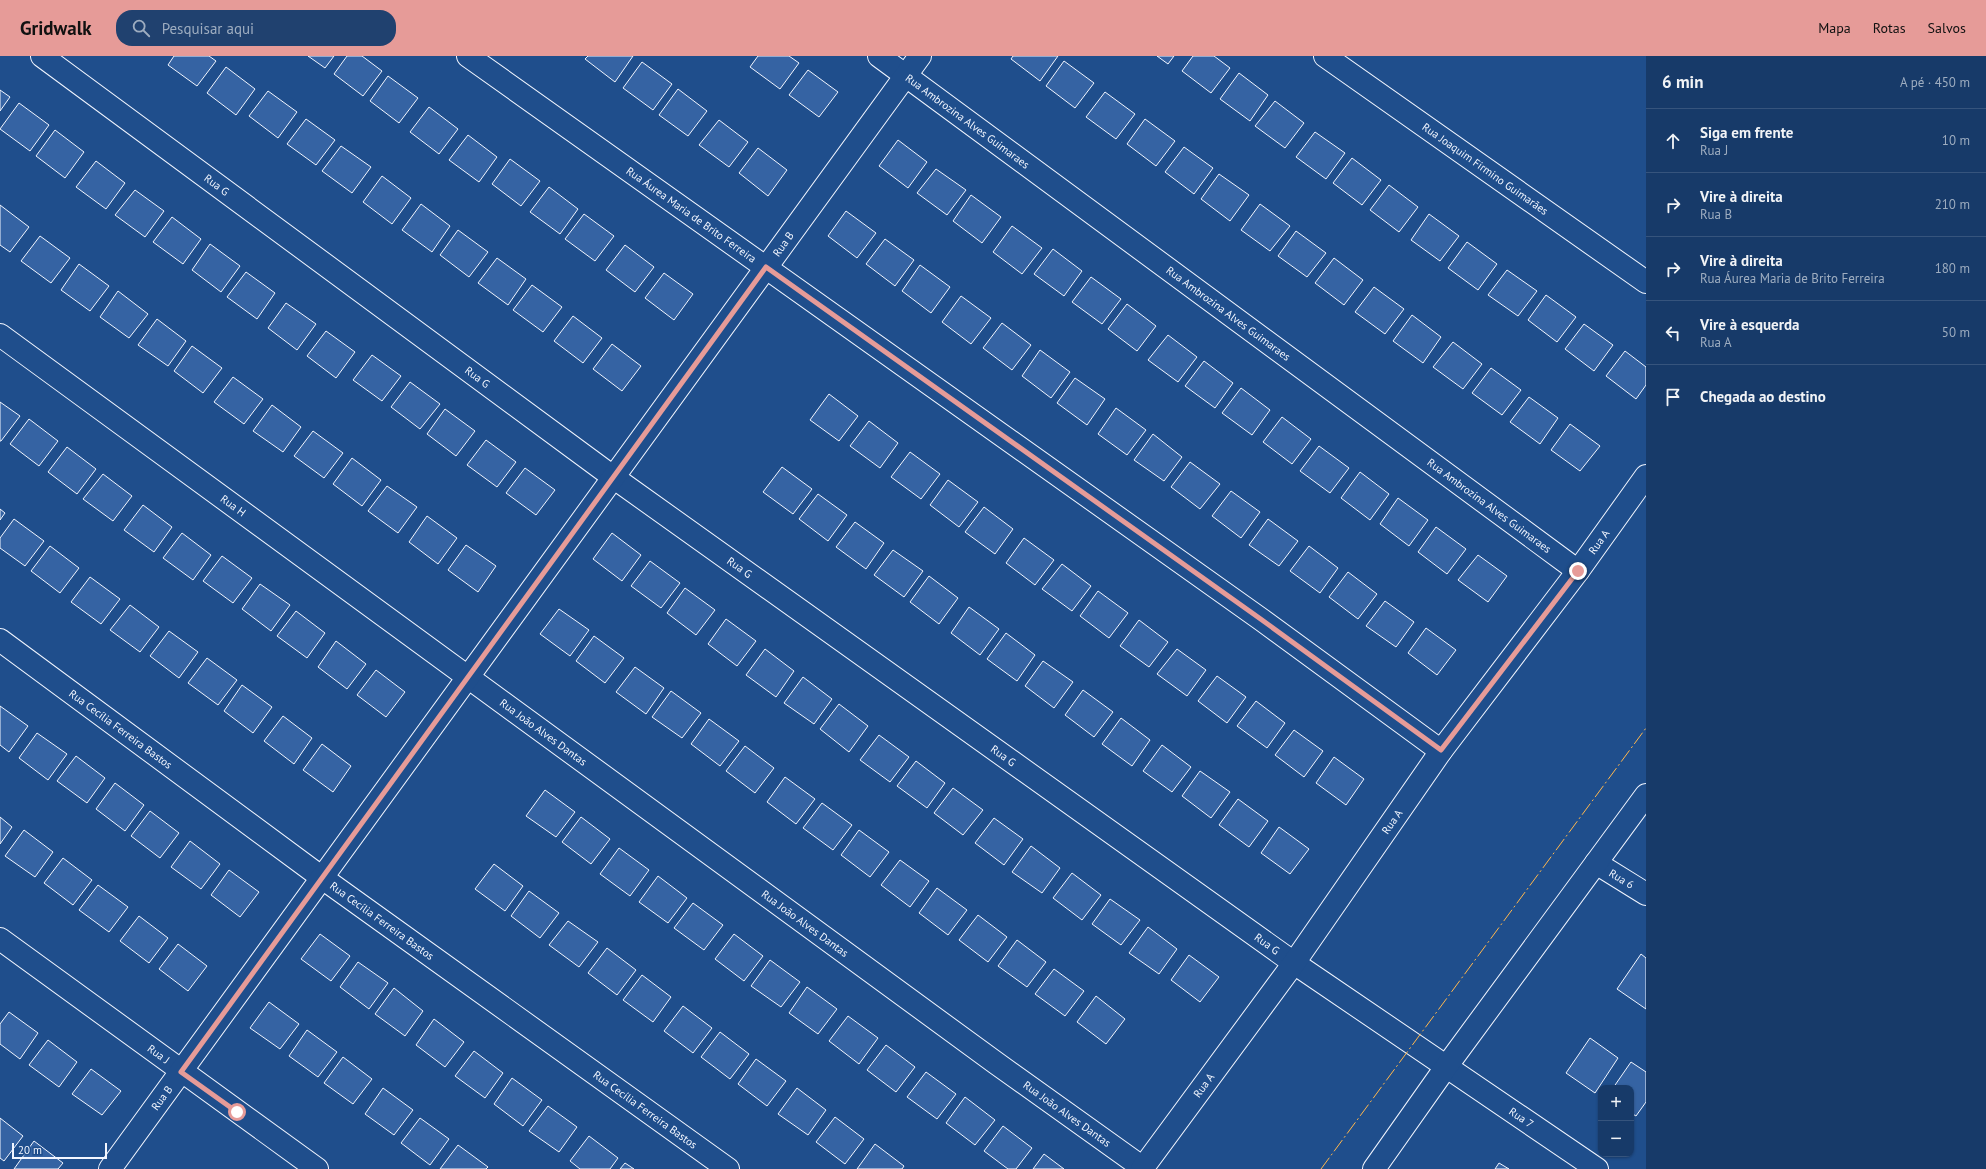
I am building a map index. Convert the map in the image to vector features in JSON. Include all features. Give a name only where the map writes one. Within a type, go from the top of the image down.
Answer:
[{"type":"street","name":"Rua G","points":[[42,56],[613,477],[1294,962],[1446,1067]]},
{"type":"street","name":"Rua Áurea Maria de Brito Ferreira","points":[[468,56],[1262,620],[1441,750]]},
{"type":"street","name":"Rua Ambrozina Alves Guimaraes","points":[[879,56],[1578,571]]},
{"type":"street","name":"Rua B","points":[[110,1169],[321,877],[920,56]]},
{"type":"street","name":"Rua Joaquim Firmino Guimarães","points":[[1325,56],[1646,282]]},
{"type":"street","name":"Rua H","points":[[0,335],[468,676]]},
{"type":"street","name":"Rua A","points":[[1142,1169],[1294,962],[1441,750],[1578,571],[1646,476]]},
{"type":"street","name":"Rua Cecília Ferreira Bastos","points":[[0,640],[321,877],[728,1169]]},
{"type":"street","name":"Rua João Alves Dantas","points":[[468,676],[1142,1169]]},
{"type":"street","points":[[1374,1169],[1446,1067],[1646,795]]},
{"type":"street","name":"Rua 6","points":[[1596,863],[1646,894]]},
{"type":"street","name":"Rua J","points":[[0,939],[181,1072],[317,1169]]},
{"type":"street","name":"Rua 7","points":[[1446,1067],[1597,1169]]},
{"type":"building","points":[[174,56],[209,56],[216,61],[197,86],[168,65]]},
{"type":"building","points":[[308,56],[334,56],[325,68]]},
{"type":"building","points":[[347,56],[362,56],[382,71],[363,96],[334,74]]},
{"type":"building","points":[[588,56],[633,56],[615,82],[585,59]]},
{"type":"building","points":[[758,56],[789,56],[799,63],[780,89],[750,67]]},
{"type":"building","points":[[1013,56],[1058,56],[1040,81],[1011,59]]},
{"type":"building","points":[[1157,56],[1174,56],[1168,64]]},
{"type":"building","points":[[1193,56],[1214,56],[1230,68],[1211,93],[1182,71]]},
{"type":"building","points":[[1064,61],[1094,83],[1075,108],[1046,86]]},
{"type":"building","points":[[642,62],[672,84],[653,110],[623,88]]},
{"type":"building","points":[[226,67],[255,89],[236,115],[207,93]]},
{"type":"building","points":[[808,70],[838,92],[819,117],[789,95]]},
{"type":"building","points":[[1239,73],[1268,95],[1250,121],[1220,99]]},
{"type":"building","points":[[388,76],[418,98],[399,123],[370,101]]},
{"type":"building","points":[[678,89],[707,111],[688,136],[659,115]]},
{"type":"building","points":[[0,90],[10,97],[0,111]]},
{"type":"building","points":[[268,91],[297,112],[278,138],[249,116]]},
{"type":"building","points":[[1105,92],[1135,114],[1116,139],[1086,117]]},
{"type":"building","points":[[1275,101],[1304,123],[1285,148],[1255,126]]},
{"type":"building","points":[[19,103],[49,125],[30,151],[0,129]]},
{"type":"building","points":[[429,107],[458,129],[439,154],[410,132]]},
{"type":"building","points":[[306,119],[335,140],[316,165],[287,144]]},
{"type":"building","points":[[1145,119],[1175,141],[1156,166],[1127,144]]},
{"type":"building","points":[[719,120],[748,142],[729,167],[699,145]]},
{"type":"building","points":[[55,130],[84,152],[65,178],[36,156]]},
{"type":"building","points":[[1315,132],[1345,153],[1326,179],[1296,157]]},
{"type":"building","points":[[468,135],[497,157],[479,182],[449,160]]},
{"type":"building","points":[[898,140],[927,162],[908,188],[879,166]]},
{"type":"building","points":[[341,146],[371,167],[352,193],[322,171]]},
{"type":"building","points":[[1184,147],[1213,168],[1194,194],[1165,172]]},
{"type":"building","points":[[758,148],[787,170],[768,196],[739,173]]},
{"type":"building","points":[[1352,158],[1381,180],[1362,205],[1333,183]]},
{"type":"building","points":[[510,159],[540,181],[521,206],[492,184]]},
{"type":"building","points":[[96,161],[125,183],[106,209],[76,187]]},
{"type":"building","points":[[936,169],[966,190],[947,215],[917,193]]},
{"type":"building","points":[[1219,174],[1249,195],[1230,221],[1201,199]]},
{"type":"building","points":[[382,176],[411,198],[392,224],[363,202]]},
{"type":"building","points":[[1389,185],[1418,207],[1399,232],[1370,210]]},
{"type":"building","points":[[549,187],[578,209],[560,234],[530,212]]},
{"type":"building","points":[[135,190],[164,211],[145,237],[115,215]]},
{"type":"building","points":[[971,195],[1001,217],[982,243],[953,221]]},
{"type":"building","points":[[421,204],[450,226],[432,252],[402,230]]},
{"type":"building","points":[[1260,204],[1290,226],[1270,251],[1241,230]]},
{"type":"building","points":[[0,205],[29,227],[10,252],[0,245]]},
{"type":"building","points":[[846,211],[876,233],[857,258],[828,236]]},
{"type":"building","points":[[584,214],[614,236],[595,261],[565,239]]},
{"type":"building","points":[[1429,214],[1459,236],[1440,261],[1411,240]]},
{"type":"building","points":[[172,217],[201,239],[183,264],[153,242]]},
{"type":"building","points":[[1012,226],[1042,248],[1022,274],[993,252]]},
{"type":"building","points":[[458,230],[488,252],[469,277],[440,255]]},
{"type":"building","points":[[1296,231],[1326,253],[1307,277],[1278,256]]},
{"type":"building","points":[[40,236],[70,258],[51,283],[21,261]]},
{"type":"building","points":[[885,239],[914,260],[895,286],[866,264]]},
{"type":"building","points":[[1467,242],[1497,264],[1478,290],[1448,268]]},
{"type":"building","points":[[210,244],[240,266],[221,292],[192,270]]},
{"type":"building","points":[[625,245],[654,267],[635,292],[606,270]]},
{"type":"building","points":[[1053,249],[1082,271],[1064,296],[1034,274]]},
{"type":"building","points":[[497,258],[526,279],[508,305],[478,283]]},
{"type":"building","points":[[1334,258],[1363,280],[1344,305],[1315,283]]},
{"type":"building","points":[[79,264],[109,286],[90,311],[61,290]]},
{"type":"building","points":[[920,265],[950,287],[931,313],[902,291]]},
{"type":"building","points":[[1507,270],[1537,291],[1518,316],[1488,295]]},
{"type":"building","points":[[246,272],[275,293],[257,319],[227,297]]},
{"type":"building","points":[[664,273],[693,294],[674,320],[645,298]]},
{"type":"building","points":[[1091,277],[1121,299],[1102,324],[1072,302]]},
{"type":"building","points":[[532,285],[562,307],[543,332],[513,310]]},
{"type":"building","points":[[1374,287],[1404,309],[1385,334],[1355,312]]},
{"type":"building","points":[[118,291],[148,314],[129,338],[100,317]]},
{"type":"building","points":[[1546,295],[1576,317],[1557,342],[1528,320]]},
{"type":"building","points":[[961,296],[991,318],[971,344],[942,322]]},
{"type":"building","points":[[286,303],[316,324],[297,350],[268,328]]},
{"type":"building","points":[[1127,304],[1156,326],[1137,351],[1108,329]]},
{"type":"building","points":[[1412,315],[1441,337],[1423,363],[1393,341]]},
{"type":"building","points":[[573,316],[602,338],[583,363],[554,341]]},
{"type":"building","points":[[157,319],[186,341],[168,366],[138,345]]},
{"type":"building","points":[[1002,323],[1031,345],[1012,370],[983,348]]},
{"type":"building","points":[[1584,324],[1613,345],[1594,371],[1565,349]]},
{"type":"building","points":[[326,331],[355,352],[336,378],[307,356]]},
{"type":"building","points":[[1168,335],[1197,357],[1178,382],[1148,360]]},
{"type":"building","points":[[1453,342],[1482,364],[1463,389],[1433,367]]},
{"type":"building","points":[[612,344],[641,366],[622,391],[593,369]]},
{"type":"building","points":[[192,346],[222,368],[203,393],[174,371]]},
{"type":"building","points":[[1040,350],[1070,372],[1051,398],[1022,376]]},
{"type":"building","points":[[1625,351],[1646,367],[1646,385],[1636,399],[1606,376]]},
{"type":"building","points":[[372,355],[401,376],[382,401],[353,380]]},
{"type":"building","points":[[1204,361],[1233,383],[1215,408],[1185,386]]},
{"type":"building","points":[[1491,368],[1521,390],[1502,415],[1472,393]]},
{"type":"building","points":[[233,377],[263,399],[244,424],[214,402]]},
{"type":"building","points":[[1075,378],[1105,399],[1087,425],[1057,403]]},
{"type":"building","points":[[410,382],[440,404],[420,429],[391,407]]},
{"type":"building","points":[[1241,388],[1270,410],[1252,435],[1222,413]]},
{"type":"building","points":[[829,394],[858,416],[839,441],[810,420]]},
{"type":"building","points":[[1529,397],[1558,418],[1540,444],[1510,422]]},
{"type":"building","points":[[0,402],[20,416],[1,441],[0,441]]},
{"type":"building","points":[[272,405],[301,427],[283,452],[253,431]]},
{"type":"building","points":[[1116,408],[1146,430],[1127,455],[1098,434]]},
{"type":"building","points":[[445,409],[475,431],[456,456],[427,434]]},
{"type":"building","points":[[1282,417],[1311,439],[1292,464],[1263,442]]},
{"type":"building","points":[[29,419],[58,441],[39,466],[10,444]]},
{"type":"building","points":[[869,421],[898,443],[880,468],[850,446]]},
{"type":"building","points":[[1570,424],[1600,446],[1580,471],[1551,450]]},
{"type":"building","points":[[313,431],[343,453],[324,478],[294,456]]},
{"type":"building","points":[[1153,434],[1182,457],[1164,481],[1134,460]]},
{"type":"building","points":[[486,440],[516,462],[497,487],[467,465]]},
{"type":"building","points":[[1319,446],[1349,468],[1330,493],[1300,471]]},
{"type":"building","points":[[67,447],[96,469],[77,494],[48,472]]},
{"type":"building","points":[[910,452],[940,474],[921,499],[891,477]]},
{"type":"building","points":[[352,458],[381,480],[362,506],[333,484]]},
{"type":"building","points":[[1190,462],[1220,484],[1200,509],[1171,487]]},
{"type":"building","points":[[782,467],[812,489],[793,514],[763,492]]},
{"type":"building","points":[[525,468],[555,490],[536,515],[506,493]]},
{"type":"building","points":[[1360,472],[1389,494],[1370,520],[1341,498]]},
{"type":"building","points":[[103,474],[132,496],[113,521],[83,499]]},
{"type":"building","points":[[948,480],[978,502],[959,527],[930,505]]},
{"type":"building","points":[[387,486],[417,507],[398,533],[368,511]]},
{"type":"building","points":[[1231,491],[1260,512],[1241,538],[1212,516]]},
{"type":"building","points":[[818,494],[847,515],[828,541],[799,519]]},
{"type":"building","points":[[1398,498],[1428,520],[1409,546],[1380,524]]},
{"type":"building","points":[[143,505],[172,527],[154,552],[124,530]]},
{"type":"building","points":[[984,507],[1013,529],[995,554],[965,532]]},
{"type":"building","points":[[0,509],[5,513],[0,520]]},
{"type":"building","points":[[427,516],[457,538],[438,564],[409,542]]},
{"type":"building","points":[[14,519],[44,541],[25,566],[0,548],[0,538]]},
{"type":"building","points":[[1268,519],[1298,541],[1279,566],[1249,545]]},
{"type":"building","points":[[855,522],[884,543],[866,569],[836,547]]},
{"type":"building","points":[[1436,527],[1466,549],[1447,574],[1418,552]]},
{"type":"building","points":[[182,533],[211,555],[193,580],[163,558]]},
{"type":"building","points":[[612,533],[641,555],[622,581],[593,559]]},
{"type":"building","points":[[1024,538],[1054,560],[1035,585],[1006,563]]},
{"type":"building","points":[[466,545],[496,566],[478,592],[448,570]]},
{"type":"building","points":[[50,546],[79,568],[60,593],[31,571]]},
{"type":"building","points":[[1309,546],[1338,568],[1320,593],[1290,571]]},
{"type":"building","points":[[893,550],[923,571],[904,597],[874,575]]},
{"type":"building","points":[[1478,555],[1507,576],[1488,602],[1458,580]]},
{"type":"building","points":[[222,556],[252,578],[233,603],[203,581]]},
{"type":"building","points":[[650,561],[680,583],[661,608],[631,586]]},
{"type":"building","points":[[1062,564],[1091,586],[1072,611],[1042,589]]},
{"type":"building","points":[[1348,572],[1377,594],[1358,619],[1329,597]]},
{"type":"building","points":[[929,576],[958,598],[939,624],[910,602]]},
{"type":"building","points":[[90,577],[120,599],[101,624],[71,602]]},
{"type":"building","points":[[260,584],[290,605],[271,631],[242,609]]},
{"type":"building","points":[[685,588],[715,610],[696,635],[667,613]]},
{"type":"building","points":[[1098,591],[1128,613],[1109,638],[1080,616]]},
{"type":"building","points":[[1385,601],[1414,622],[1396,647],[1366,626]]},
{"type":"building","points":[[130,605],[159,627],[140,652],[110,630]]},
{"type":"building","points":[[969,607],[999,629],[980,655],[951,633]]},
{"type":"building","points":[[559,609],[589,630],[570,656],[540,634]]},
{"type":"building","points":[[296,611],[325,633],[307,658],[277,636]]},
{"type":"building","points":[[726,619],[756,641],[737,666],[708,644]]},
{"type":"building","points":[[1139,620],[1168,642],[1149,667],[1120,646]]},
{"type":"building","points":[[1426,628],[1456,650],[1437,675],[1408,653]]},
{"type":"building","points":[[169,631],[198,652],[179,678],[150,656]]},
{"type":"building","points":[[1006,633],[1035,655],[1017,681],[987,659]]},
{"type":"building","points":[[594,636],[624,658],[605,683],[576,661]]},
{"type":"building","points":[[336,641],[366,664],[347,689],[318,667]]},
{"type":"building","points":[[765,649],[794,671],[776,697],[746,675]]},
{"type":"building","points":[[1177,649],[1206,670],[1187,696],[1157,674]]},
{"type":"building","points":[[207,658],[237,680],[218,705],[188,683]]},
{"type":"building","points":[[1043,661],[1073,682],[1054,708],[1025,686]]},
{"type":"building","points":[[635,667],[664,688],[646,714],[616,692]]},
{"type":"building","points":[[376,670],[405,692],[386,717],[357,695]]},
{"type":"building","points":[[1217,676],[1246,697],[1227,723],[1198,701]]},
{"type":"building","points":[[803,677],[832,699],[814,724],[784,703]]},
{"type":"building","points":[[242,685],[272,707],[253,733],[224,711]]},
{"type":"building","points":[[1083,690],[1113,712],[1094,737],[1065,715]]},
{"type":"building","points":[[671,691],[701,713],[682,738],[652,717]]},
{"type":"building","points":[[1256,701],[1285,723],[1267,748],[1237,726]]},
{"type":"building","points":[[839,704],[868,726],[849,752],[820,729]]},
{"type":"building","points":[[0,706],[28,726],[9,752],[0,745]]},
{"type":"building","points":[[283,716],[312,738],[294,764],[264,741]]},
{"type":"building","points":[[1121,718],[1150,740],[1132,766],[1102,744]]},
{"type":"building","points":[[709,719],[739,741],[720,766],[691,744]]},
{"type":"building","points":[[1294,730],[1323,751],[1304,777],[1275,755]]},
{"type":"building","points":[[37,733],[67,754],[48,780],[19,758]]},
{"type":"building","points":[[879,735],[909,757],[890,782],[860,760]]},
{"type":"building","points":[[322,744],[351,766],[333,792],[303,770]]},
{"type":"building","points":[[1162,745],[1191,767],[1172,792],[1143,771]]},
{"type":"building","points":[[745,746],[774,768],[755,793],[726,771]]},
{"type":"building","points":[[76,756],[105,778],[87,803],[57,781]]},
{"type":"building","points":[[1334,757],[1364,779],[1346,805],[1316,783]]},
{"type":"building","points":[[916,761],[945,783],[927,808],[897,786]]},
{"type":"building","points":[[1200,771],[1230,792],[1211,818],[1182,796]]},
{"type":"building","points":[[785,777],[815,799],[796,824],[767,802]]},
{"type":"building","points":[[115,783],[144,805],[125,831],[96,809]]},
{"type":"building","points":[[953,788],[983,810],[963,835],[934,813]]},
{"type":"building","points":[[545,790],[575,812],[556,837],[526,816]]},
{"type":"building","points":[[1238,799],[1268,821],[1249,847],[1219,825]]},
{"type":"building","points":[[822,803],[852,825],[833,850],[803,828]]},
{"type":"building","points":[[150,811],[179,833],[160,858],[131,836]]},
{"type":"building","points":[[0,817],[12,827],[0,844]]},
{"type":"building","points":[[581,817],[610,839],[591,864],[562,842]]},
{"type":"building","points":[[994,818],[1023,839],[1004,865],[975,843]]},
{"type":"building","points":[[1279,827],[1309,849],[1290,874],[1261,853]]},
{"type":"building","points":[[24,830],[53,852],[35,877],[5,856]]},
{"type":"building","points":[[859,830],[889,852],[870,877],[841,855]]},
{"type":"building","points":[[190,841],[220,864],[201,889],[171,867]]},
{"type":"building","points":[[1031,846],[1060,868],[1042,893],[1012,872]]},
{"type":"building","points":[[619,848],[649,870],[630,896],[600,874]]},
{"type":"building","points":[[63,858],[92,880],[73,905],[44,883]]},
{"type":"building","points":[[900,860],[929,881],[910,907],[881,885]]},
{"type":"building","points":[[494,864],[523,886],[505,911],[475,889]]},
{"type":"building","points":[[229,870],[259,892],[240,917],[211,895]]},
{"type":"building","points":[[1072,873],[1101,895],[1082,920],[1053,898]]},
{"type":"building","points":[[658,876],[687,898],[668,923],[639,902]]},
{"type":"building","points":[[98,885],[128,907],[109,932],[79,910]]},
{"type":"building","points":[[937,888],[967,910],[948,935],[919,913]]},
{"type":"building","points":[[529,891],[559,913],[540,938],[511,916]]},
{"type":"building","points":[[1110,899],[1140,920],[1121,945],[1092,924]]},
{"type":"building","points":[[693,903],[723,925],[704,950],[674,928]]},
{"type":"building","points":[[978,915],[1007,937],[988,962],[959,940]]},
{"type":"building","points":[[139,916],[168,938],[149,963],[120,941]]},
{"type":"building","points":[[568,921],[598,942],[579,967],[549,945]]},
{"type":"building","points":[[1148,927],[1177,949],[1159,974],[1129,953]]},
{"type":"building","points":[[320,934],[350,956],[331,981],[301,959]]},
{"type":"building","points":[[734,934],[763,956],[744,981],[715,959]]},
{"type":"building","points":[[1017,940],[1046,962],[1027,987],[998,966]]},
{"type":"building","points":[[178,944],[207,966],[188,991],[159,969]]},
{"type":"building","points":[[607,948],[636,970],[617,995],[588,973]]},
{"type":"building","points":[[1641,954],[1646,958],[1646,1009],[1617,989]]},
{"type":"building","points":[[1189,955],[1219,977],[1200,1002],[1171,980]]},
{"type":"building","points":[[770,960],[800,982],[781,1007],[751,986]]},
{"type":"building","points":[[358,962],[388,983],[369,1009],[340,987]]},
{"type":"building","points":[[1054,969],[1084,991],[1065,1016],[1035,994]]},
{"type":"building","points":[[642,975],[671,997],[653,1022],[623,1000]]},
{"type":"building","points":[[807,987],[837,1009],[818,1034],[789,1013]]},
{"type":"building","points":[[394,988],[423,1011],[405,1036],[375,1014]]},
{"type":"building","points":[[1096,996],[1125,1019],[1106,1044],[1077,1022]]},
{"type":"building","points":[[269,1002],[299,1024],[280,1049],[250,1028]]},
{"type":"building","points":[[683,1006],[712,1028],[693,1053],[664,1031]]},
{"type":"building","points":[[9,1012],[38,1033],[20,1059],[0,1044],[0,1024]]},
{"type":"building","points":[[848,1016],[878,1038],[859,1064],[829,1041]]},
{"type":"building","points":[[434,1019],[464,1042],[445,1067],[416,1045]]},
{"type":"building","points":[[307,1030],[337,1052],[318,1077],[289,1056]]},
{"type":"building","points":[[720,1032],[749,1054],[730,1079],[701,1057]]},
{"type":"building","points":[[1590,1038],[1618,1058],[1600,1085],[1598,1085],[1598,1088],[1595,1093],[1566,1073]]},
{"type":"building","points":[[48,1040],[77,1062],[59,1087],[29,1065]]},
{"type":"building","points":[[886,1045],[915,1067],[896,1092],[867,1070]]},
{"type":"building","points":[[474,1051],[503,1073],[485,1098],[455,1076]]},
{"type":"building","points":[[343,1057],[372,1079],[353,1104],[324,1083]]},
{"type":"building","points":[[756,1059],[786,1081],[767,1106],[738,1084]]},
{"type":"building","points":[[1631,1062],[1646,1072],[1646,1102],[1636,1116],[1634,1115],[1634,1085],[1615,1085]]},
{"type":"building","points":[[91,1069],[121,1091],[102,1115],[72,1094]]},
{"type":"building","points":[[926,1072],[956,1094],[937,1119],[907,1097]]},
{"type":"building","points":[[512,1078],[542,1100],[523,1126],[494,1104]]},
{"type":"building","points":[[383,1088],[413,1110],[394,1135],[365,1114]]},
{"type":"building","points":[[797,1088],[826,1110],[808,1135],[778,1114]]},
{"type":"building","points":[[965,1097],[995,1120],[975,1145],[946,1123]]},
{"type":"building","points":[[548,1106],[577,1127],[559,1152],[529,1131]]},
{"type":"building","points":[[835,1117],[864,1139],[845,1164],[816,1142]]},
{"type":"building","points":[[0,1118],[23,1136],[4,1161],[0,1158]]},
{"type":"building","points":[[420,1118],[449,1139],[430,1165],[401,1143]]},
{"type":"building","points":[[1003,1126],[1032,1148],[1016,1169],[1008,1169],[984,1151]]},
{"type":"building","points":[[589,1136],[618,1158],[610,1169],[580,1169],[570,1161]]},
{"type":"building","points":[[34,1141],[63,1163],[58,1169],[14,1169]]},
{"type":"building","points":[[875,1144],[904,1166],[902,1169],[857,1169]]},
{"type":"building","points":[[458,1145],[488,1167],[486,1169],[440,1169]]},
{"type":"building","points":[[1044,1154],[1064,1169],[1033,1169]]},
{"type":"building","points":[[625,1163],[634,1169],[620,1169]]},
{"type":"building","points":[[1499,1163],[1509,1169],[1495,1169]]},
{"type":"power","points":[[1321,1169],[1646,728]]},
{"type":"route","points":[[237,1112],[181,1072],[321,877],[766,267],[1262,620],[1441,750],[1578,571]]}]
